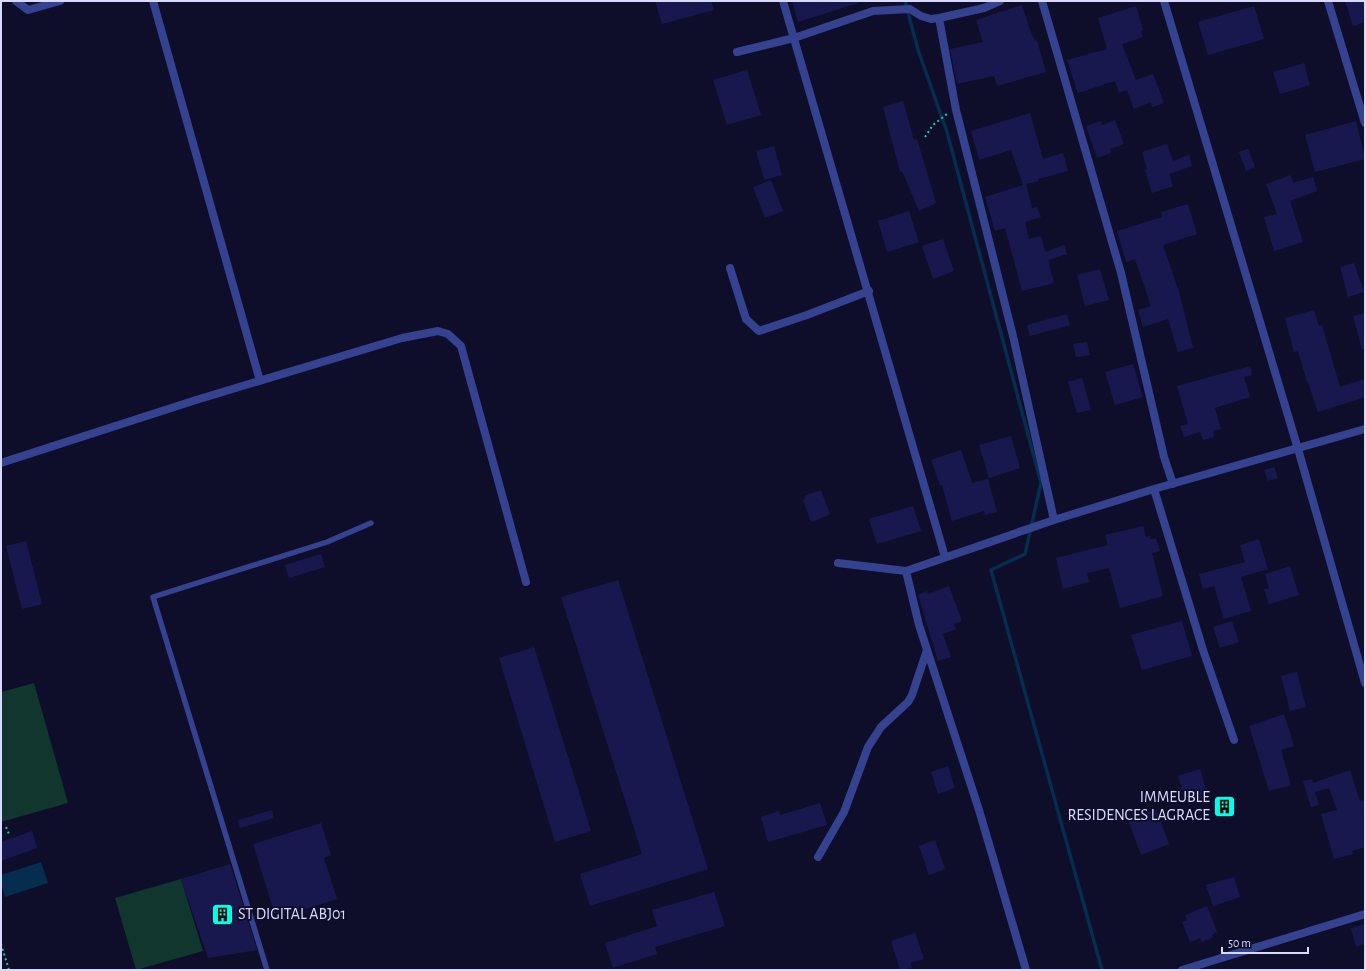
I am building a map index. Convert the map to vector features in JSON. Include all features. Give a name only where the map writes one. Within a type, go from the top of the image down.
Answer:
[{"type":"street","points":[[16,1],[28,10],[60,1]]},
{"type":"street","points":[[153,1],[260,380]]},
{"type":"street","points":[[783,1],[847,224],[869,291],[945,557]]},
{"type":"street","points":[[737,52],[794,38],[873,11],[910,9],[921,16],[931,19],[984,8],[1000,1]]},
{"type":"street","points":[[1042,1],[1121,273],[1164,457],[1173,484]]},
{"type":"street","points":[[1164,1],[1298,449],[1365,683]]},
{"type":"street","points":[[1328,1],[1365,123]]},
{"type":"street","points":[[939,18],[956,110],[1013,336],[1054,520]]},
{"type":"street","points":[[730,268],[746,319],[759,331],[807,315],[869,291]]},
{"type":"street","points":[[1,463],[260,380],[402,338],[438,331],[448,334],[461,346],[526,582]]},
{"type":"street","points":[[838,563],[906,571],[1054,520],[1154,489],[1365,429]]},
{"type":"street","points":[[1154,489],[1203,650],[1234,740]]},
{"type":"street","points":[[906,571],[927,650],[970,782],[1026,970]]},
{"type":"street","points":[[818,857],[844,812],[868,747],[881,727],[908,702],[912,695],[927,650]]},
{"type":"street","points":[[1182,970],[1365,914]]},
{"type":"lane","points":[[267,970],[153,597],[327,542],[371,524]]},
{"type":"path","points":[[925,137],[940,119],[956,110]]},
{"type":"path","points":[[6,827],[9,834]]},
{"type":"path","points":[[1,944],[9,970]]},
{"type":"green space","points":[[34,683],[68,803],[1,822],[1,692]]},
{"type":"green space","points":[[181,879],[203,951],[136,970],[115,898]]},
{"type":"water","points":[[41,862],[48,883],[5,897],[1,883],[1,875]]},
{"type":"building","points":[[655,1],[711,1],[714,10],[662,24]]},
{"type":"building","points":[[792,1],[858,1],[858,3],[798,22]]},
{"type":"building","points":[[1345,1],[1365,1],[1365,22],[1353,26]]},
{"type":"building","points":[[1022,5],[1030,30],[1035,41],[1037,40],[1046,72],[997,86],[994,76],[957,84],[950,49],[983,42],[976,20]]},
{"type":"building","points":[[1136,6],[1143,30],[1141,31],[1143,37],[1122,44],[1136,80],[1153,74],[1164,103],[1152,107],[1151,102],[1134,109],[1127,90],[1119,93],[1115,81],[1078,93],[1067,60],[1107,49],[1098,18]]},
{"type":"building","points":[[1254,6],[1264,39],[1208,55],[1198,22]]},
{"type":"building","points":[[1304,63],[1310,85],[1280,94],[1273,72]]},
{"type":"building","points":[[747,70],[761,115],[727,125],[713,80]]},
{"type":"building","points":[[903,101],[914,140],[917,139],[936,203],[919,211],[902,171],[900,172],[883,107]]},
{"type":"building","points":[[1030,113],[1043,159],[1063,153],[1068,171],[1038,179],[1039,181],[1026,184],[1032,208],[1037,207],[1041,217],[1025,222],[1029,239],[1041,236],[1045,252],[1064,245],[1067,254],[1048,260],[1054,283],[1022,291],[1005,228],[995,231],[985,197],[1023,185],[1011,150],[979,160],[971,131]]},
{"type":"building","points":[[1115,120],[1124,144],[1110,149],[1111,153],[1097,158],[1086,126],[1101,121],[1102,125]]},
{"type":"building","points":[[1356,121],[1365,159],[1315,172],[1305,135]]},
{"type":"building","points":[[1167,144],[1173,161],[1189,155],[1192,166],[1169,174],[1173,186],[1152,193],[1145,170],[1147,169],[1142,152]]},
{"type":"building","points":[[774,146],[782,175],[764,180],[756,151]]},
{"type":"building","points":[[1248,149],[1255,167],[1246,171],[1239,152]]},
{"type":"building","points":[[1291,175],[1293,183],[1313,177],[1317,191],[1290,201],[1303,242],[1274,251],[1264,217],[1277,214],[1266,184]]},
{"type":"building","points":[[771,180],[783,211],[765,218],[753,187]]},
{"type":"building","points":[[1188,204],[1197,234],[1163,245],[1179,292],[1193,348],[1178,352],[1168,319],[1143,327],[1138,310],[1151,306],[1135,259],[1126,262],[1117,231],[1162,217],[1161,212]]},
{"type":"building","points":[[909,211],[919,242],[887,252],[878,221]]},
{"type":"building","points":[[943,239],[954,271],[933,279],[922,246]]},
{"type":"building","points":[[1354,263],[1364,292],[1348,297],[1340,267]]},
{"type":"building","points":[[1100,269],[1109,300],[1085,306],[1077,275]]},
{"type":"building","points":[[1314,310],[1319,326],[1322,325],[1340,387],[1365,379],[1365,397],[1318,412],[1298,351],[1294,352],[1285,318]]},
{"type":"building","points":[[1365,313],[1365,349],[1362,349],[1353,316]]},
{"type":"building","points":[[1067,314],[1070,325],[1030,336],[1027,325]]},
{"type":"building","points":[[1087,342],[1090,355],[1076,357],[1073,344]]},
{"type":"building","points":[[1133,364],[1143,397],[1115,405],[1105,372]]},
{"type":"building","points":[[1250,366],[1252,375],[1244,377],[1250,397],[1215,408],[1221,429],[1213,431],[1214,437],[1203,440],[1200,432],[1184,437],[1180,426],[1188,424],[1177,386]]},
{"type":"building","points":[[1082,378],[1091,410],[1077,413],[1068,382]]},
{"type":"building","points":[[1011,436],[1020,468],[989,478],[979,445]]},
{"type":"building","points":[[961,450],[972,483],[988,479],[997,512],[985,515],[984,511],[952,521],[942,485],[940,485],[931,460]]},
{"type":"building","points":[[1274,467],[1278,478],[1268,481],[1264,470]]},
{"type":"building","points":[[821,490],[830,514],[811,522],[803,500],[805,499],[804,496]]},
{"type":"building","points":[[913,506],[921,531],[877,544],[869,519]]},
{"type":"building","points":[[1143,526],[1146,537],[1150,536],[1150,539],[1156,538],[1160,551],[1152,553],[1163,596],[1120,608],[1109,568],[1087,573],[1089,582],[1063,589],[1056,558],[1108,545],[1105,535]]},
{"type":"building","points":[[1259,539],[1268,569],[1241,577],[1251,611],[1224,619],[1214,586],[1203,589],[1199,574],[1245,562],[1240,545]]},
{"type":"building","points":[[26,541],[42,604],[22,609],[6,546]]},
{"type":"building","points":[[321,554],[325,567],[289,578],[285,565]]},
{"type":"building","points":[[1290,566],[1299,595],[1269,604],[1264,589],[1269,588],[1265,574]]},
{"type":"building","points":[[618,580],[708,869],[590,906],[580,874],[642,854],[561,597]]},
{"type":"building","points":[[949,586],[962,621],[954,624],[956,629],[943,634],[951,657],[938,661],[918,595],[927,591],[928,594]]},
{"type":"building","points":[[1182,621],[1192,656],[1142,670],[1131,635]]},
{"type":"building","points":[[1232,621],[1239,642],[1220,648],[1213,627]]},
{"type":"building","points":[[534,647],[591,831],[555,842],[499,658]]},
{"type":"building","points":[[1297,672],[1306,707],[1290,711],[1281,676]]},
{"type":"building","points":[[1284,714],[1294,746],[1281,750],[1291,785],[1269,791],[1249,726]]},
{"type":"building","points":[[948,766],[955,788],[938,794],[931,772]]},
{"type":"building","points":[[1200,769],[1208,797],[1187,803],[1178,776]]},
{"type":"building","points":[[1350,770],[1360,801],[1365,800],[1365,847],[1352,851],[1353,854],[1334,859],[1321,814],[1337,810],[1329,788],[1315,792],[1319,805],[1311,807],[1303,781],[1312,779],[1313,783]]},
{"type":"building","name":"IMMEUBLE RESIDENCES LAGRACE","points":[[1233,796],[1237,808],[1216,816],[1212,803]]},
{"type":"building","points":[[820,803],[827,825],[768,842],[761,817],[779,811],[780,815]]},
{"type":"building","points":[[1156,809],[1169,844],[1141,855],[1128,820]]},
{"type":"building","points":[[272,810],[274,818],[240,828],[238,820]]},
{"type":"building","points":[[321,823],[331,855],[324,858],[337,899],[276,918],[253,844]]},
{"type":"building","points":[[32,831],[37,848],[1,861],[1,842]]},
{"type":"building","points":[[935,840],[945,869],[929,875],[919,846]]},
{"type":"building","name":"ST DIGITAL ABJ01","points":[[230,864],[257,950],[208,958],[181,879]]},
{"type":"building","points":[[1234,877],[1240,897],[1213,906],[1206,885]]},
{"type":"building","points":[[714,892],[725,926],[655,947],[657,954],[613,968],[605,943],[657,926],[652,910]]},
{"type":"building","points":[[1207,906],[1217,932],[1212,935],[1213,937],[1202,942],[1200,938],[1190,942],[1182,922],[1187,920],[1185,915]]},
{"type":"building","points":[[1365,924],[1365,944],[1356,947],[1351,928]]},
{"type":"building","points":[[915,933],[924,959],[910,963],[912,968],[900,970],[891,941]]},
{"type":"waterway","points":[[905,1],[918,50],[947,132],[1041,483],[1025,554],[991,570],[1102,970]]},
{"type":"place","name":"IMMEUBLE RESIDENCES LAGRACE","points":[[1225,806]]},
{"type":"place","name":"ST DIGITAL ABJ01","points":[[222,914]]}]
